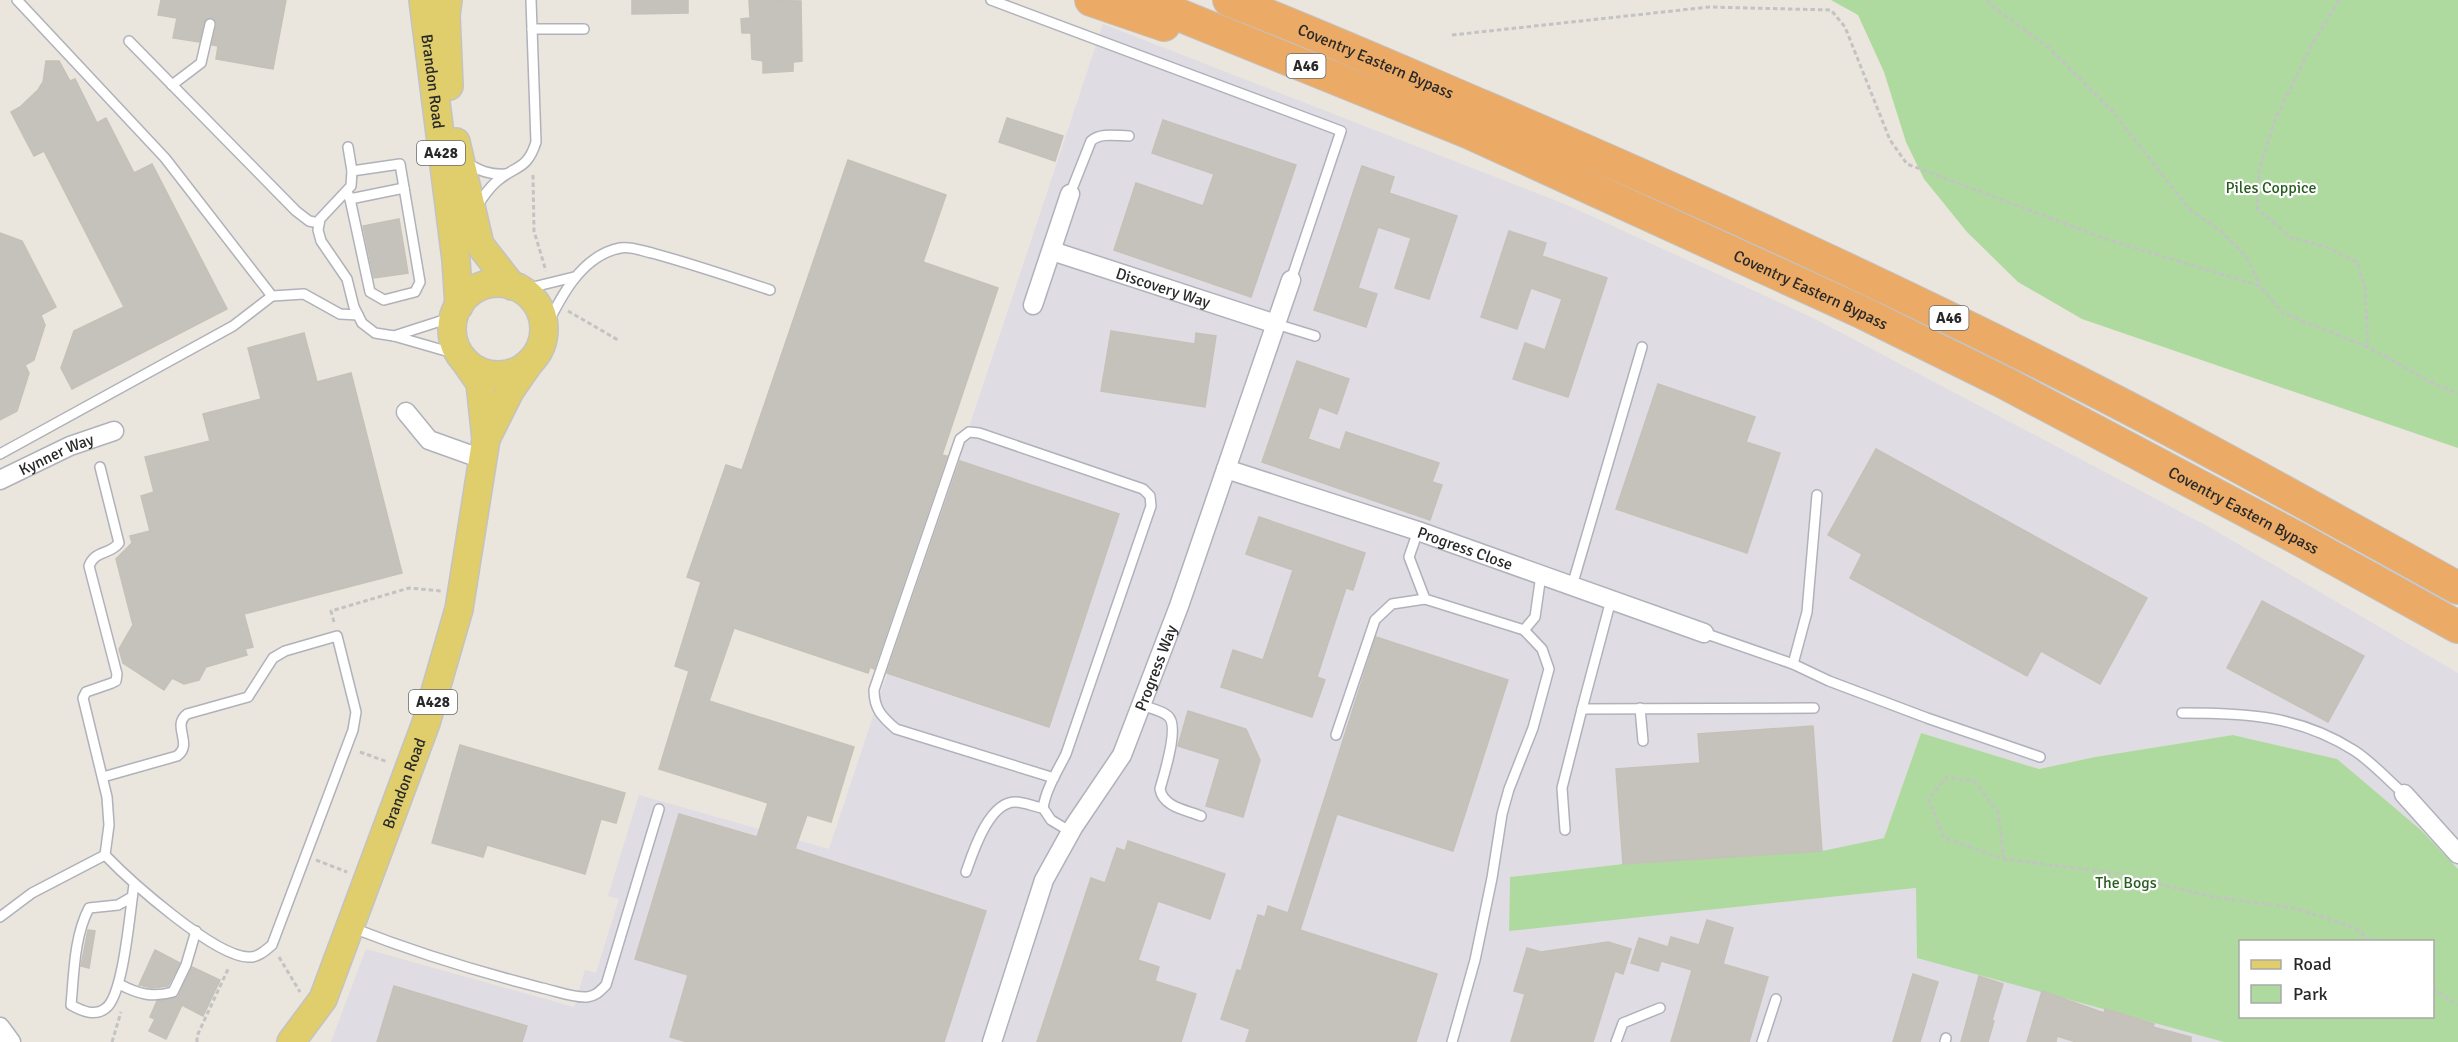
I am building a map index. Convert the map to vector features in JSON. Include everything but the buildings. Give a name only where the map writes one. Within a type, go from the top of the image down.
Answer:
[{"type":"highway","points":[[1091,0],[1154,20],[1328,93],[1470,133]]},
{"type":"highway","name":"Coventry Eastern Bypass","points":[[1142,0],[1470,133],[1859,311],[1995,378],[2297,538],[2458,627]]},
{"type":"highway","name":"Coventry Eastern Bypass","points":[[1229,0],[1424,81],[1749,223],[1937,312],[2068,377],[2278,488],[2458,588]]},
{"type":"highway","points":[[1271,0],[1424,81]]},
{"type":"main road","name":"Brandon Road","points":[[423,0],[456,260],[456,311]]},
{"type":"main road","name":"Brandon Road","points":[[448,0],[446,15],[448,81],[458,153],[472,213],[480,245],[516,288]]},
{"type":"main road","points":[[496,284],[516,288],[534,302],[553,326],[531,362],[514,372],[497,375],[479,371],[462,358],[453,337],[456,311],[467,295],[480,287],[496,284]]},
{"type":"main road","name":"Brandon Road","points":[[291,1042],[323,999],[429,713],[459,609],[484,449],[480,383],[462,358]]},
{"type":"main road","name":"Brandon Road","points":[[484,449],[510,391],[531,362]]},
{"type":"street","points":[[1033,305],[1070,194]]},
{"type":"street","name":"Discovery Way","points":[[1052,251],[1276,324]]},
{"type":"street","name":"Progress Way","points":[[992,1042],[1044,880],[1071,832],[1122,755],[1179,606],[1291,280]]},
{"type":"street","points":[[406,412],[429,440],[484,449]]},
{"type":"street","name":"Kynner Way","points":[[0,480],[70,446],[114,431]]},
{"type":"street","name":"Progress Close","points":[[1226,468],[1418,531],[1704,633]]},
{"type":"street","points":[[2404,794],[2458,854]]},
{"type":"street","points":[[0,1027],[11,1042]]},
{"type":"lane","points":[[17,0],[165,158],[272,296]]},
{"type":"lane","points":[[472,213],[487,191],[522,167],[532,155],[536,142],[531,0]]},
{"type":"lane","points":[[991,0],[1341,131],[1291,280]]},
{"type":"lane","points":[[172,85],[201,63],[210,24]]},
{"type":"lane","points":[[532,29],[584,29]]},
{"type":"lane","points":[[129,41],[296,211],[309,220],[319,223]]},
{"type":"lane","points":[[1070,194],[1091,141],[1096,136],[1129,136]]},
{"type":"lane","points":[[348,147],[352,171],[348,196],[370,292],[384,300],[410,295],[419,288],[420,282],[400,164],[352,171]]},
{"type":"lane","points":[[458,153],[466,162],[480,171],[510,174]]},
{"type":"lane","points":[[404,188],[348,196],[325,212],[320,219],[321,241],[347,279],[362,323],[375,333],[394,336],[462,358]]},
{"type":"lane","points":[[516,288],[549,284],[574,277],[589,264],[621,247],[635,248],[673,258],[770,290]]},
{"type":"lane","points":[[553,326],[574,277]]},
{"type":"lane","points":[[0,454],[233,326],[272,296],[304,294],[340,314],[358,315]]},
{"type":"lane","points":[[394,336],[456,311]]},
{"type":"lane","points":[[1276,324],[1315,336]]},
{"type":"lane","points":[[1572,586],[1642,347]]},
{"type":"lane","points":[[1043,808],[1046,795],[1066,754],[1151,506],[1150,496],[1143,489],[979,433],[969,432],[960,439],[874,690],[874,703],[882,717],[896,729],[1054,778]]},
{"type":"lane","points":[[100,467],[119,539],[116,547],[93,558],[89,566],[117,674],[116,681],[84,695],[107,797],[109,825],[105,855]]},
{"type":"lane","points":[[1793,664],[1807,612],[1817,495]]},
{"type":"lane","points":[[1418,531],[1409,556],[1425,599]]},
{"type":"lane","points":[[1524,630],[1535,617],[1541,575]]},
{"type":"lane","points":[[1336,735],[1375,620],[1392,604],[1425,599],[1524,630],[1542,649],[1549,669],[1533,728],[1509,789],[1502,814],[1492,878],[1475,960],[1452,1042]]},
{"type":"lane","points":[[1565,830],[1562,788],[1611,600]]},
{"type":"lane","points":[[1704,633],[1793,664],[1829,681],[1927,718],[2040,757]]},
{"type":"lane","points":[[103,777],[177,756],[184,749],[180,723],[187,714],[248,697],[273,658],[285,651],[337,636],[356,712],[346,747],[306,857],[272,945],[265,952],[250,958],[225,952],[134,885],[105,855]]},
{"type":"lane","points":[[1141,705],[1165,714],[1172,722],[1173,739],[1160,789],[1161,796],[1168,804],[1201,816]]},
{"type":"lane","points":[[1641,708],[1643,741]]},
{"type":"lane","points":[[1582,709],[1814,708]]},
{"type":"lane","points":[[2182,713],[2245,713],[2301,725],[2355,752],[2404,794]]},
{"type":"lane","points":[[966,872],[981,832],[1002,806],[1015,802],[1043,808],[1051,820],[1071,832]]},
{"type":"lane","points":[[350,927],[390,943],[531,985],[577,996],[587,997],[597,994],[606,985],[659,809]]},
{"type":"lane","points":[[0,917],[32,892],[105,855]]},
{"type":"lane","points":[[132,897],[118,905],[89,908],[80,929],[71,1005],[82,1012],[97,1012],[106,1009],[113,1000],[119,984],[134,885]]},
{"type":"lane","points":[[119,984],[139,994],[160,996],[173,992],[186,965],[196,931]]},
{"type":"lane","points":[[1762,1042],[1776,999]]},
{"type":"lane","points":[[1616,1042],[1623,1023],[1660,1008]]},
{"type":"path","points":[[1987,0],[2049,48],[2113,112],[2190,210],[2221,231],[2246,256],[2260,286],[2283,313],[2368,347],[2436,385],[2458,393]]},
{"type":"path","points":[[2340,0],[2312,44],[2275,120],[2259,170],[2258,208],[2290,237],[2326,247],[2357,262],[2365,290],[2368,347]]},
{"type":"path","points":[[1452,36],[1709,7],[1831,10],[1845,27],[1890,140],[1907,164],[2106,239],[2260,286]]},
{"type":"path","points":[[532,155],[534,231],[549,284]]},
{"type":"path","points":[[553,326],[567,310],[618,340]]},
{"type":"path","points":[[337,636],[331,611],[409,588],[428,588]]},
{"type":"path","points":[[346,747],[409,770]]},
{"type":"path","points":[[2004,859],[1998,812],[1974,781],[1947,777],[1928,799],[1944,838],[2004,859],[2120,874],[2208,896],[2295,908],[2356,928],[2370,940]]},
{"type":"path","points":[[306,857],[368,879]]},
{"type":"path","points":[[272,945],[313,1013]]},
{"type":"path","points":[[197,1042],[197,1036],[235,955]]},
{"type":"path","points":[[2434,989],[2458,1005]]},
{"type":"shaded area","points":[[1103,24],[1567,205],[1813,318],[2209,527],[2458,673],[2458,869],[2422,831],[2336,759],[2233,735],[2095,757],[2039,769],[1921,733],[1884,838],[1822,851],[1623,864],[1510,877],[1509,930],[1917,888],[2198,1034],[2224,1042],[331,1042],[366,949],[574,1007],[585,970],[596,973],[619,899],[608,896],[639,795],[829,849]]},
{"type":"green space","name":"Piles Coppice","points":[[1831,0],[2458,0],[2458,448],[2082,319],[2018,282],[1967,232],[1924,179],[1906,142],[1884,72],[1858,15]]},
{"type":"green space","name":"The Bogs","points":[[1921,733],[2039,769],[2095,757],[2233,735],[2337,759],[2422,831],[2458,869],[2458,1042],[2224,1042],[1917,958],[1916,888],[1509,931],[1510,877],[1623,864],[1822,851],[1884,838]]}]
